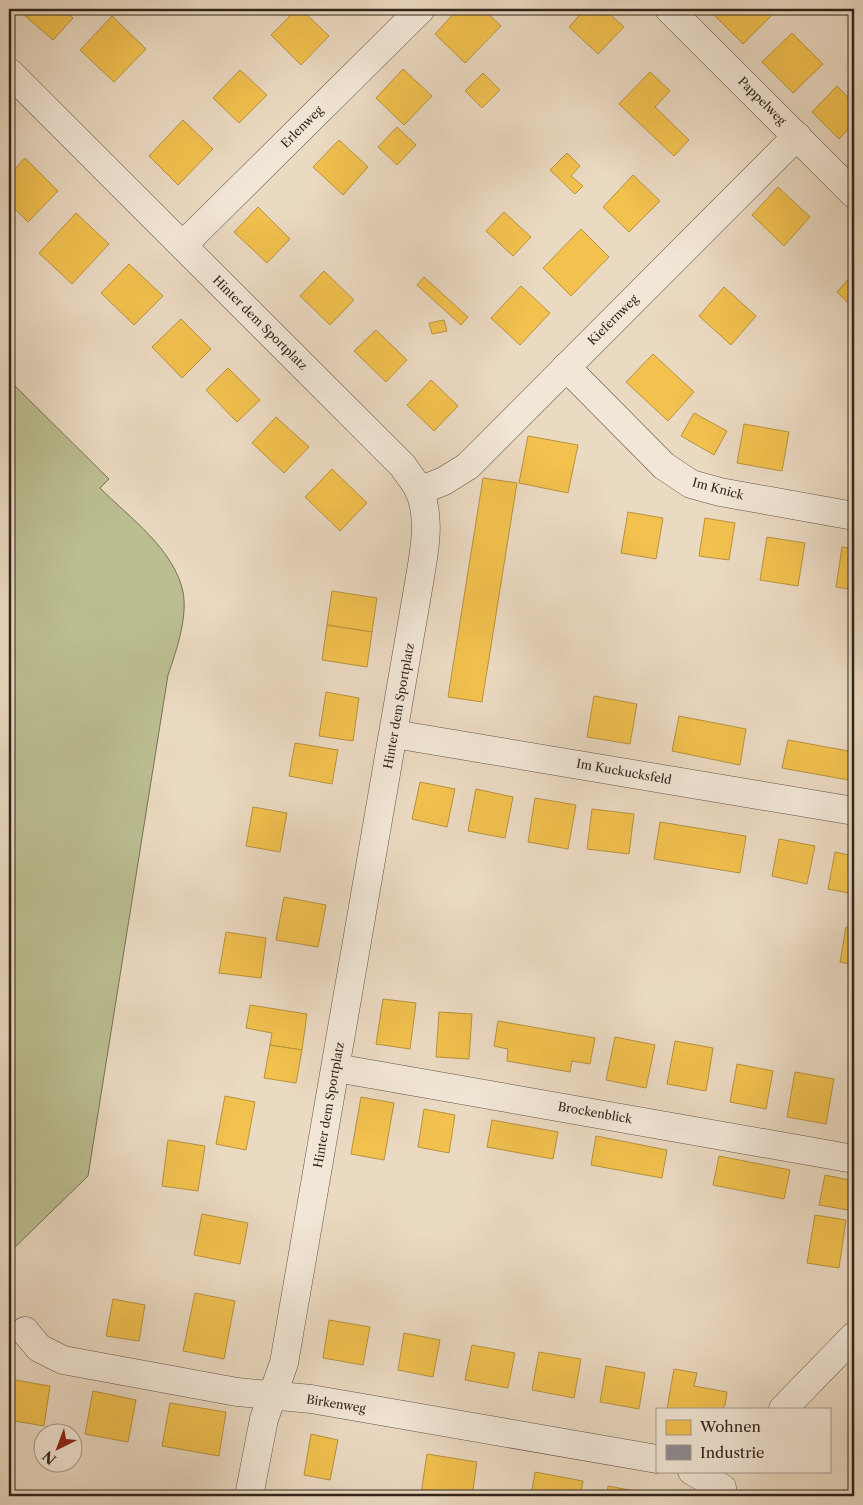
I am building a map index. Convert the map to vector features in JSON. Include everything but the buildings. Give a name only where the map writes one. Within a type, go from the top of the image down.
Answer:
[{"type":"street","name":"Erlenweg","points":[[183,245],[421,9]]},
{"type":"street","name":"Pappelweg","points":[[669,9],[854,194]]},
{"type":"street","name":"Hinter dem Sportplatz","points":[[9,72],[403,466],[420,490],[426,514],[426,538],[394,734],[284,1363],[264,1419],[249,1496]]},
{"type":"street","name":"Kiefernweg","points":[[420,490],[444,481],[468,466],[797,136]]},
{"type":"street","name":"Im Knick","points":[[566,367],[664,466],[691,484],[720,492],[854,516]]},
{"type":"street","name":"Im Kuckucksfeld","points":[[394,734],[854,812]]},
{"type":"street","name":"Brockenblick","points":[[336,1068],[854,1159]]},
{"type":"street","name":"Birkenweg","points":[[25,1331],[39,1348],[63,1360],[237,1392],[311,1399],[656,1459]]},
{"type":"street","points":[[784,1408],[854,1336]]},
{"type":"street","points":[[694,1472],[724,1485]]},
{"type":"green space","points":[[9,380],[109,479],[100,488],[161,548],[178,576],[183,592],[184,612],[183,623],[168,675],[88,1176],[9,1253]]}]
